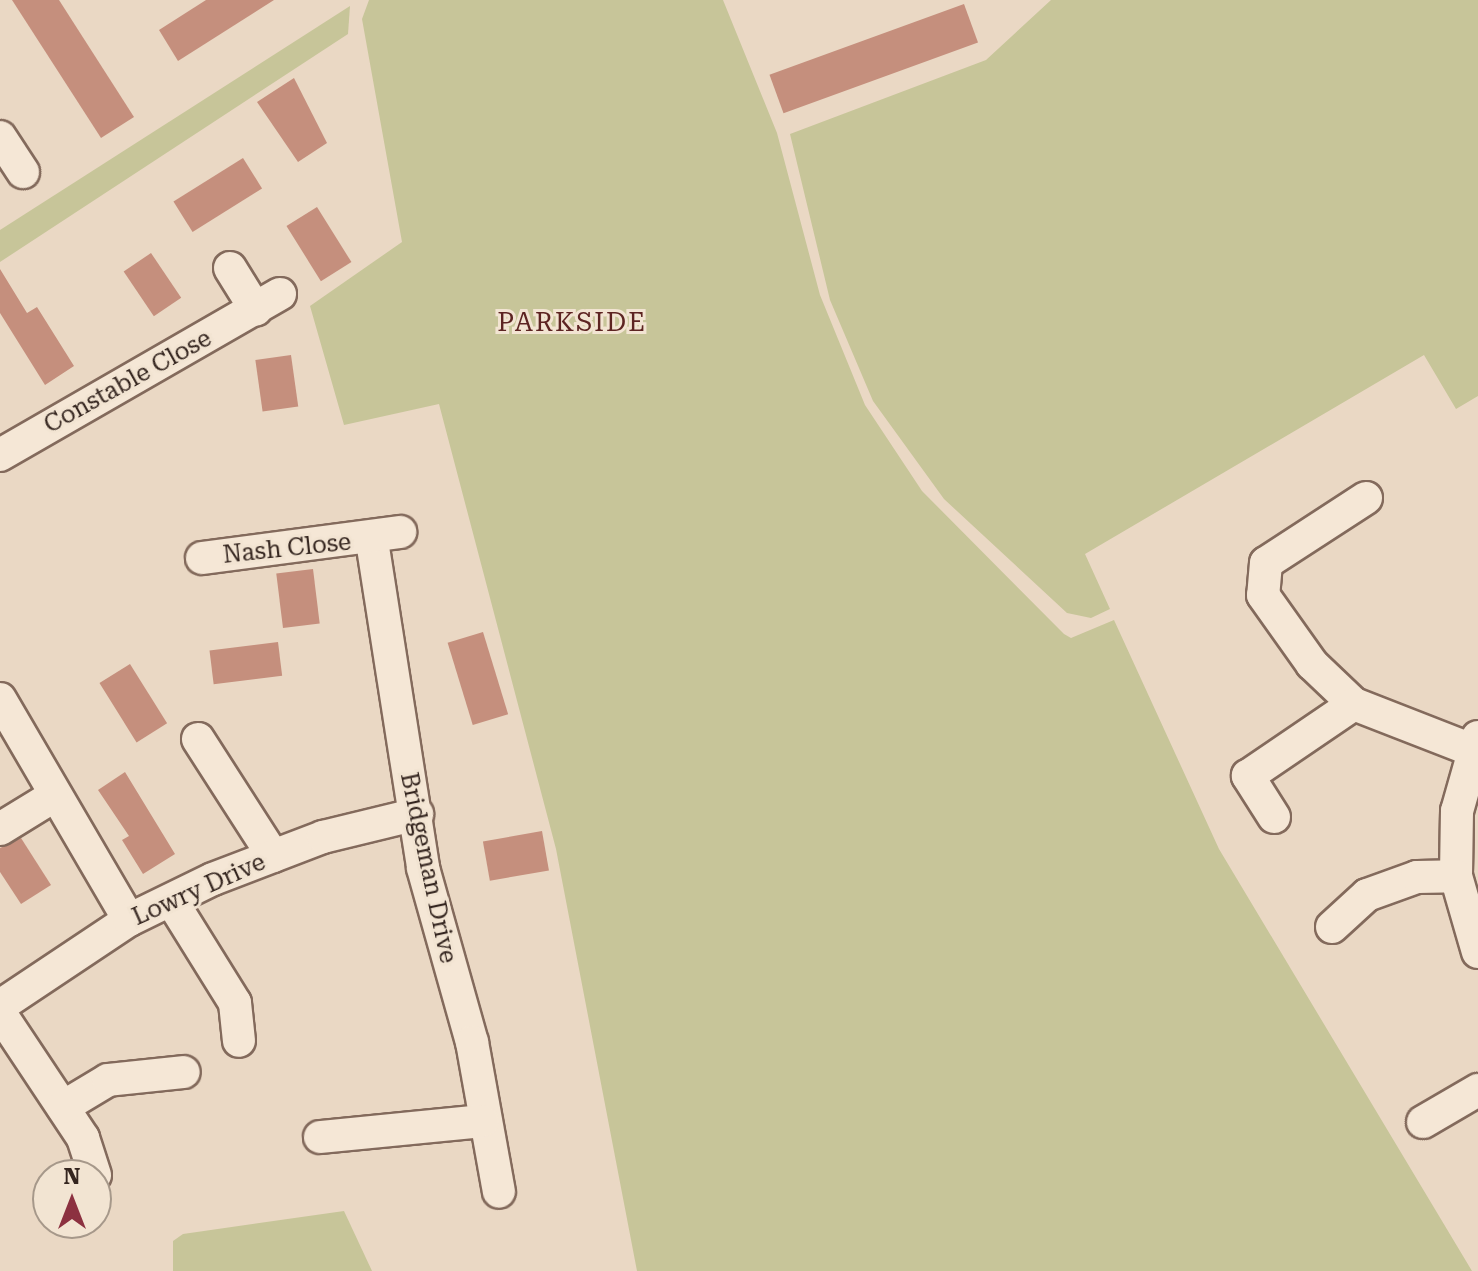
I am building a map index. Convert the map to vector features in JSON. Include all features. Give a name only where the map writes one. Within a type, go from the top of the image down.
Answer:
[{"type":"street","points":[[0,137],[23,172]]},
{"type":"street","name":"Constable Close","points":[[0,455],[268,302],[230,268]]},
{"type":"street","points":[[1366,498],[1266,563],[1260,582],[1312,664],[1354,704],[1475,743],[1457,811],[1456,876],[1478,952]]},
{"type":"street","name":"Nash Close","points":[[202,558],[386,536]]},
{"type":"street","name":"Bridgeman Drive","points":[[386,536],[417,814],[437,934],[472,1042],[482,1121],[499,1192]]},
{"type":"street","points":[[0,699],[52,797],[129,920]]},
{"type":"street","points":[[1274,817],[1248,776],[1354,704]]},
{"type":"street","points":[[198,739],[273,856]]},
{"type":"street","points":[[0,829],[52,797]]},
{"type":"street","name":"Lowry Drive","points":[[0,1006],[129,920],[171,900],[273,856],[417,814]]},
{"type":"street","points":[[1332,927],[1367,895],[1417,877],[1456,876]]},
{"type":"street","points":[[171,900],[235,1003],[239,1041]]},
{"type":"street","points":[[0,1013],[83,1138],[88,1159]]},
{"type":"street","points":[[63,1107],[108,1080],[184,1072]]},
{"type":"street","points":[[1423,1122],[1478,1090]]},
{"type":"street","points":[[320,1137],[482,1121]]},
{"type":"shaded area","points":[[369,0],[723,0],[777,133],[820,295],[865,405],[922,491],[1064,634],[1071,638],[1114,620],[1219,849],[1472,1271],[637,1271],[556,849],[439,404],[344,425],[310,306],[402,242],[362,19]]},
{"type":"shaded area","points":[[1051,0],[1478,0],[1478,396],[1456,409],[1424,355],[1085,554],[1110,609],[1091,618],[1067,613],[944,499],[873,401],[830,300],[790,134],[986,60]]},
{"type":"shaded area","points":[[350,6],[348,34],[0,262],[0,230]]},
{"type":"shaded area","points":[[344,1211],[372,1271],[173,1271],[173,1241],[183,1234]]},
{"type":"building","points":[[12,0],[59,0],[134,117],[101,138]]},
{"type":"building","points":[[206,0],[274,0],[178,61],[159,30]]},
{"type":"building","points":[[964,4],[978,43],[784,113],[769,75]]},
{"type":"building","points":[[294,78],[327,143],[298,162],[257,102]]},
{"type":"building","points":[[243,158],[262,189],[193,232],[173,201]]},
{"type":"building","points":[[317,207],[351,262],[321,281],[286,226]]},
{"type":"building","points":[[151,253],[181,298],[154,316],[124,271]]},
{"type":"building","points":[[0,269],[27,313],[37,307],[74,366],[45,385],[0,313]]},
{"type":"building","points":[[291,355],[298,406],[263,412],[255,360]]},
{"type":"building","points":[[313,569],[320,624],[283,628],[276,574]]},
{"type":"building","points":[[483,632],[508,714],[473,725],[448,643]]},
{"type":"building","points":[[278,642],[282,676],[214,684],[210,650]]},
{"type":"building","points":[[130,664],[167,723],[137,742],[99,683]]},
{"type":"building","points":[[125,772],[175,854],[143,874],[122,840],[129,836],[98,790]]},
{"type":"building","points":[[542,831],[549,870],[490,881],[483,841]]},
{"type":"building","points":[[21,838],[51,885],[21,904],[0,872],[0,848]]},
{"type":"district","name":"PARKSIDE","points":[[572,323]]}]
